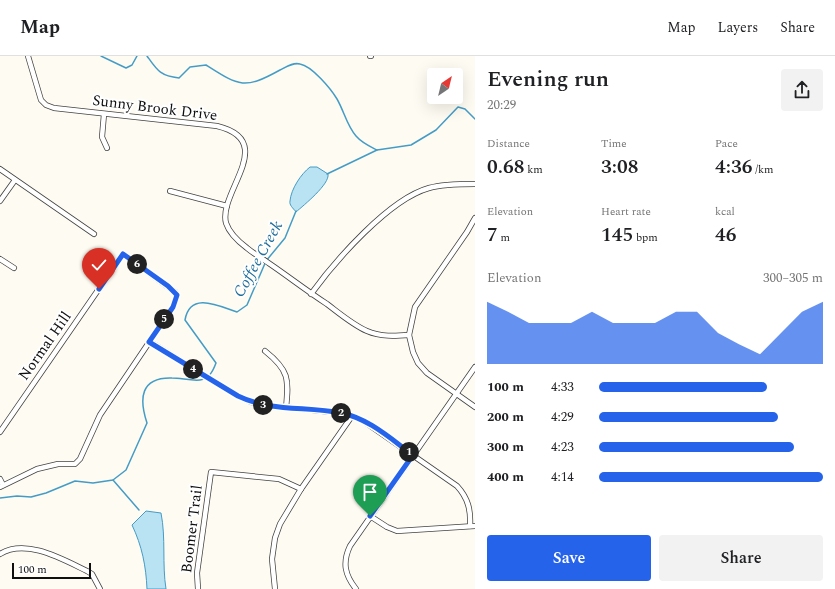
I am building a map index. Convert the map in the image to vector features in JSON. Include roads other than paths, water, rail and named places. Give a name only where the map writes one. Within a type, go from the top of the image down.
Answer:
[{"type":"street","name":"Sunny Brook Drive","points":[[28,56],[36,88],[41,100],[46,105],[54,108],[217,126],[234,133],[244,146],[245,158],[241,174],[227,206],[226,224],[240,242],[311,294],[367,331],[388,336],[409,335]]},
{"type":"street","points":[[104,114],[102,137],[108,148]]},
{"type":"street","points":[[0,169],[94,234]]},
{"type":"street","points":[[0,201],[15,180]]},
{"type":"street","points":[[311,294],[342,253],[391,210],[428,188],[475,184]]},
{"type":"street","points":[[170,191],[227,206]]},
{"type":"street","points":[[475,218],[468,232],[415,307],[409,335],[413,352],[418,363],[427,373],[475,407]]},
{"type":"street","name":"Normal Hill","points":[[0,432],[123,254],[168,286],[177,295],[173,307],[149,342]]},
{"type":"street","points":[[0,259],[14,268]]},
{"type":"street","points":[[0,479],[2,486],[37,469],[58,464],[75,464],[80,458],[100,415],[149,342],[238,396],[251,402],[286,408],[341,413],[362,420],[449,479],[464,494],[473,526],[397,531],[386,527],[370,516]]},
{"type":"street","points":[[265,351],[278,361],[287,376],[286,408]]},
{"type":"street","points":[[356,589],[349,580],[344,562],[350,546],[475,367]]},
{"type":"street","points":[[275,589],[272,559],[275,538],[286,513],[352,416]]},
{"type":"street","name":"Boomer Trail","points":[[198,589],[197,573],[211,472],[279,479],[301,489]]},
{"type":"street","points":[[0,554],[17,547],[26,548],[45,554],[92,574],[100,589]]},
{"type":"water","points":[[310,167],[317,167],[328,174],[328,178],[321,189],[296,212],[290,204],[292,192],[297,182]]},
{"type":"water","points":[[146,511],[161,513],[166,589],[147,589],[143,556],[132,525]]},
{"type":"waterway","points":[[101,56],[126,68],[132,65],[137,56]]},
{"type":"waterway","points":[[147,56],[157,69],[167,76],[179,78],[190,67],[206,65],[226,77],[242,83],[258,81],[292,64],[305,66],[321,78],[326,84],[334,95],[350,128],[356,136],[377,150]]},
{"type":"waterway","name":"Coffee Creek","points":[[327,174],[377,150],[411,145],[436,130],[458,107],[465,109],[475,119]]},
{"type":"waterway","name":"Coffee Creek","points":[[0,498],[17,496],[31,497],[46,493],[75,481],[93,483],[113,480],[126,470],[147,423],[144,414],[143,398],[144,391],[148,385],[153,381],[161,379],[203,379],[206,378],[214,369],[216,363],[185,320],[188,311],[199,303],[214,304],[237,312],[247,305],[266,261],[285,238],[296,211]]},
{"type":"waterway","points":[[113,480],[139,510]]}]
